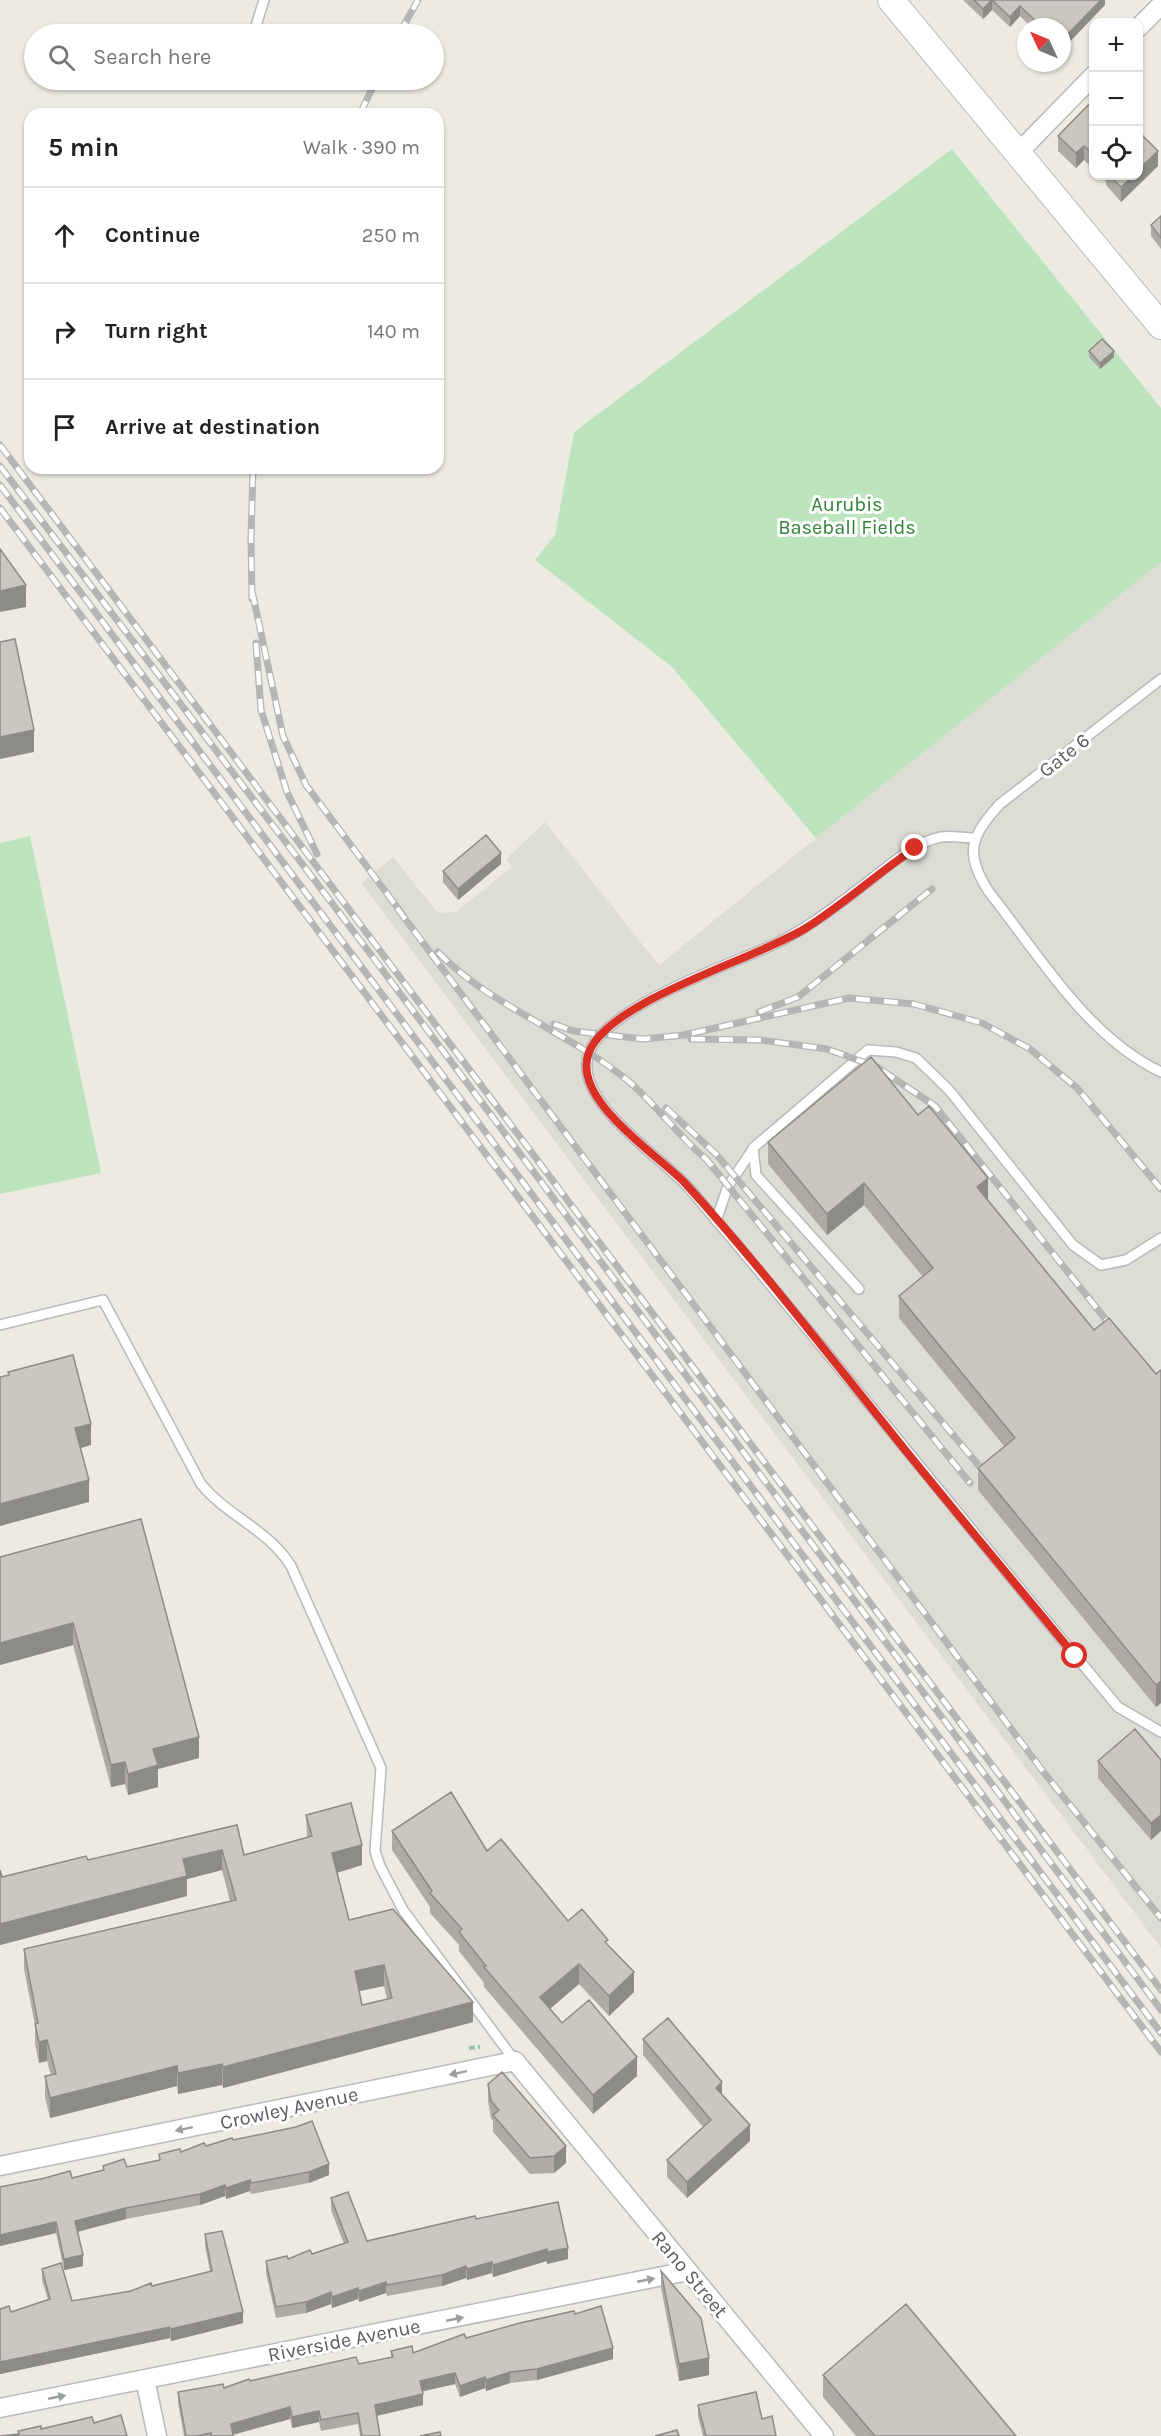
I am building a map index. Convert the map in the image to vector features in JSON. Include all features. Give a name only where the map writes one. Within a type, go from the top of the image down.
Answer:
[{"type":"main road","points":[[891,0],[1161,327]]},
{"type":"street","points":[[1143,23],[1161,5]]},
{"type":"street","points":[[1018,153],[1089,80]]},
{"type":"street","name":"Rano Street","points":[[515,2061],[824,2436]]},
{"type":"street","name":"Crowley Avenue","points":[[0,2166],[515,2061]]},
{"type":"street","name":"Riverside Avenue","points":[[0,2408],[688,2271]]},
{"type":"street","points":[[145,2379],[157,2436]]},
{"type":"lane","points":[[257,24],[264,0]]},
{"type":"lane","name":"Gate 6","points":[[974,838],[981,825],[1000,804],[1161,679]]},
{"type":"lane","points":[[1161,1072],[1133,1057],[1088,1018],[979,876],[973,849],[974,838],[944,836],[915,848],[807,927],[783,941],[653,997],[600,1035],[589,1053],[587,1067],[588,1081],[595,1096],[607,1111],[683,1181],[827,1350],[905,1450],[1118,1707],[1161,1731]]},
{"type":"lane","points":[[716,1221],[728,1186],[753,1148],[868,1050],[896,1052],[916,1058],[949,1090],[1073,1245],[1101,1265],[1126,1260],[1161,1238]]},
{"type":"lane","points":[[753,1148],[756,1175],[859,1289]]},
{"type":"lane","points":[[0,1325],[103,1300],[201,1484],[218,1504],[242,1518],[282,1552],[381,1768],[375,1851],[380,1866],[403,1910],[515,2061]]},
{"type":"path","points":[[469,2048],[480,2047]]},
{"type":"shaded area","points":[[1161,559],[1161,1948],[361,883],[393,857],[438,913],[456,912],[512,867],[506,859],[545,822],[659,965]]},
{"type":"green space","name":"Aurubis Baseball Fields","points":[[952,149],[1161,408],[1161,562],[816,838],[672,667],[535,560],[555,535],[574,432]]},
{"type":"green space","points":[[30,836],[101,1173],[0,1194],[0,843]]},
{"type":"building","points":[[974,0],[992,0],[983,9]]},
{"type":"building","points":[[992,0],[1101,0],[1071,31],[1071,18],[1033,18],[1020,6],[1010,17]]},
{"type":"building","points":[[1089,104],[1089,150],[1084,146],[1076,153],[1058,136]]},
{"type":"building","points":[[1143,136],[1158,151],[1143,165]]},
{"type":"building","points":[[1114,180],[1129,180],[1121,187]]},
{"type":"building","points":[[1161,216],[1161,238],[1151,225]]},
{"type":"building","points":[[1102,339],[1114,351],[1100,363],[1089,351]]},
{"type":"building","points":[[0,549],[26,585],[0,591]]},
{"type":"building","points":[[15,639],[34,730],[0,737],[0,642]]},
{"type":"building","points":[[486,835],[501,853],[458,889],[443,871]]},
{"type":"building","points":[[871,1057],[918,1115],[929,1106],[988,1178],[977,1187],[1094,1330],[1109,1318],[1156,1374],[1161,1370],[1161,1681],[1156,1685],[978,1468],[1015,1438],[899,1296],[933,1268],[864,1183],[827,1214],[768,1142]]},
{"type":"building","points":[[73,1355],[91,1424],[75,1428],[89,1480],[0,1504],[0,1377],[9,1375],[8,1372]]},
{"type":"building","points":[[141,1519],[199,1737],[153,1749],[158,1765],[128,1774],[125,1762],[111,1765],[73,1623],[0,1643],[0,1557]]},
{"type":"building","points":[[1135,1729],[1161,1760],[1161,1815],[1151,1823],[1098,1761]]},
{"type":"building","points":[[451,1792],[487,1851],[501,1839],[568,1921],[582,1909],[608,1940],[605,1942],[634,1972],[609,1996],[579,1964],[540,1997],[562,2023],[589,2000],[637,2057],[593,2095],[484,1967],[486,1966],[459,1932],[462,1929],[430,1893],[432,1891],[392,1831]]},
{"type":"building","points":[[351,1803],[362,1845],[332,1853],[349,1920],[393,1909],[473,2002],[223,2067],[222,2064],[178,2073],[177,2066],[50,2098],[45,2076],[56,2074],[47,2040],[39,2042],[35,2024],[38,2023],[24,1949],[236,1900],[222,1850],[183,1859],[187,1876],[0,1924],[0,1870],[2,1877],[86,1856],[88,1860],[237,1825],[244,1855],[312,1836],[306,1815]],"holes":[[[384,1965],[392,1998],[362,2005],[355,1971]]]},
{"type":"building","points":[[668,2018],[722,2082],[716,2088],[750,2125],[687,2182],[667,2160],[711,2120],[643,2039]]},
{"type":"building","points":[[502,2072],[566,2146],[554,2156],[530,2158],[493,2115],[499,2110],[491,2101],[488,2084]]},
{"type":"building","points":[[312,2121],[329,2164],[309,2172],[251,2183],[250,2180],[226,2188],[225,2185],[200,2194],[126,2208],[75,2221],[83,2255],[64,2259],[56,2222],[0,2235],[0,2187],[70,2171],[72,2178],[104,2170],[103,2166],[124,2159],[127,2167],[160,2160],[159,2154],[180,2149],[181,2152],[204,2143],[206,2146],[232,2138],[233,2140],[296,2127]]},
{"type":"building","points":[[348,2192],[367,2241],[475,2216],[476,2219],[558,2202],[568,2248],[547,2252],[547,2249],[493,2265],[492,2262],[467,2269],[466,2266],[442,2275],[387,2285],[386,2282],[332,2297],[331,2292],[306,2302],[276,2307],[266,2261],[287,2256],[288,2259],[310,2250],[312,2254],[348,2242],[331,2198]]},
{"type":"building","points":[[222,2231],[243,2312],[171,2329],[170,2327],[0,2362],[0,2309],[9,2306],[11,2312],[50,2299],[42,2269],[61,2263],[72,2301],[131,2291],[151,2283],[152,2286],[212,2271],[205,2234]]},
{"type":"building","points":[[661,2271],[701,2318],[709,2358],[679,2364]]},
{"type":"building","points":[[906,2304],[1016,2436],[875,2436],[823,2375]]},
{"type":"building","points":[[601,2306],[613,2348],[537,2369],[510,2372],[486,2380],[485,2377],[460,2386],[455,2373],[420,2381],[423,2394],[375,2405],[380,2436],[362,2436],[358,2413],[321,2420],[319,2411],[292,2417],[290,2407],[231,2424],[233,2436],[211,2436],[211,2433],[186,2436],[178,2392],[223,2384],[224,2388],[249,2379],[250,2381],[356,2357],[359,2364],[393,2357],[391,2351],[412,2346],[413,2353],[464,2334],[466,2338],[520,2323],[574,2311],[575,2314]]},
{"type":"building","points":[[756,2392],[762,2419],[772,2416],[776,2436],[706,2436],[698,2405]]},
{"type":"building","points":[[121,2415],[127,2436],[0,2436],[19,2434],[18,2431],[41,2426],[41,2429],[92,2417],[94,2423]]},
{"type":"building","points":[[677,2430],[679,2436],[655,2436]]},
{"type":"building","points":[[440,2432],[441,2436],[420,2436]]},
{"type":"railway","points":[[405,24],[418,0]]},
{"type":"railway","points":[[363,108],[371,90]]},
{"type":"railway","points":[[0,445],[1161,1990]]},
{"type":"railway","points":[[0,466],[363,944],[1161,2010]]},
{"type":"railway","points":[[252,599],[253,474]]},
{"type":"railway","points":[[0,485],[1161,2033]]},
{"type":"railway","points":[[0,508],[1161,2052]]},
{"type":"railway","points":[[252,591],[283,736],[306,785],[403,915]]},
{"type":"railway","points":[[256,643],[261,710],[287,792],[317,854]]},
{"type":"railway","points":[[759,1012],[798,997],[932,889]]},
{"type":"railway","points":[[397,908],[1045,1774],[1161,1918]]},
{"type":"railway","points":[[438,952],[458,971],[504,1003],[605,1063],[648,1099],[686,1141],[707,1160],[970,1483]]},
{"type":"railway","points":[[554,1024],[573,1031],[643,1039],[684,1035],[849,998],[914,1004],[982,1023],[1030,1049],[1077,1088],[1161,1189]]},
{"type":"railway","points":[[691,1039],[760,1040],[827,1049],[877,1067],[935,1106],[1115,1331]]},
{"type":"railway","points":[[666,1108],[716,1154],[986,1474]]},
{"type":"route","points":[[915,848],[807,927],[783,941],[653,997],[615,1023],[600,1035],[589,1053],[588,1081],[595,1096],[607,1111],[683,1181],[827,1350],[905,1450],[1075,1656]]}]
